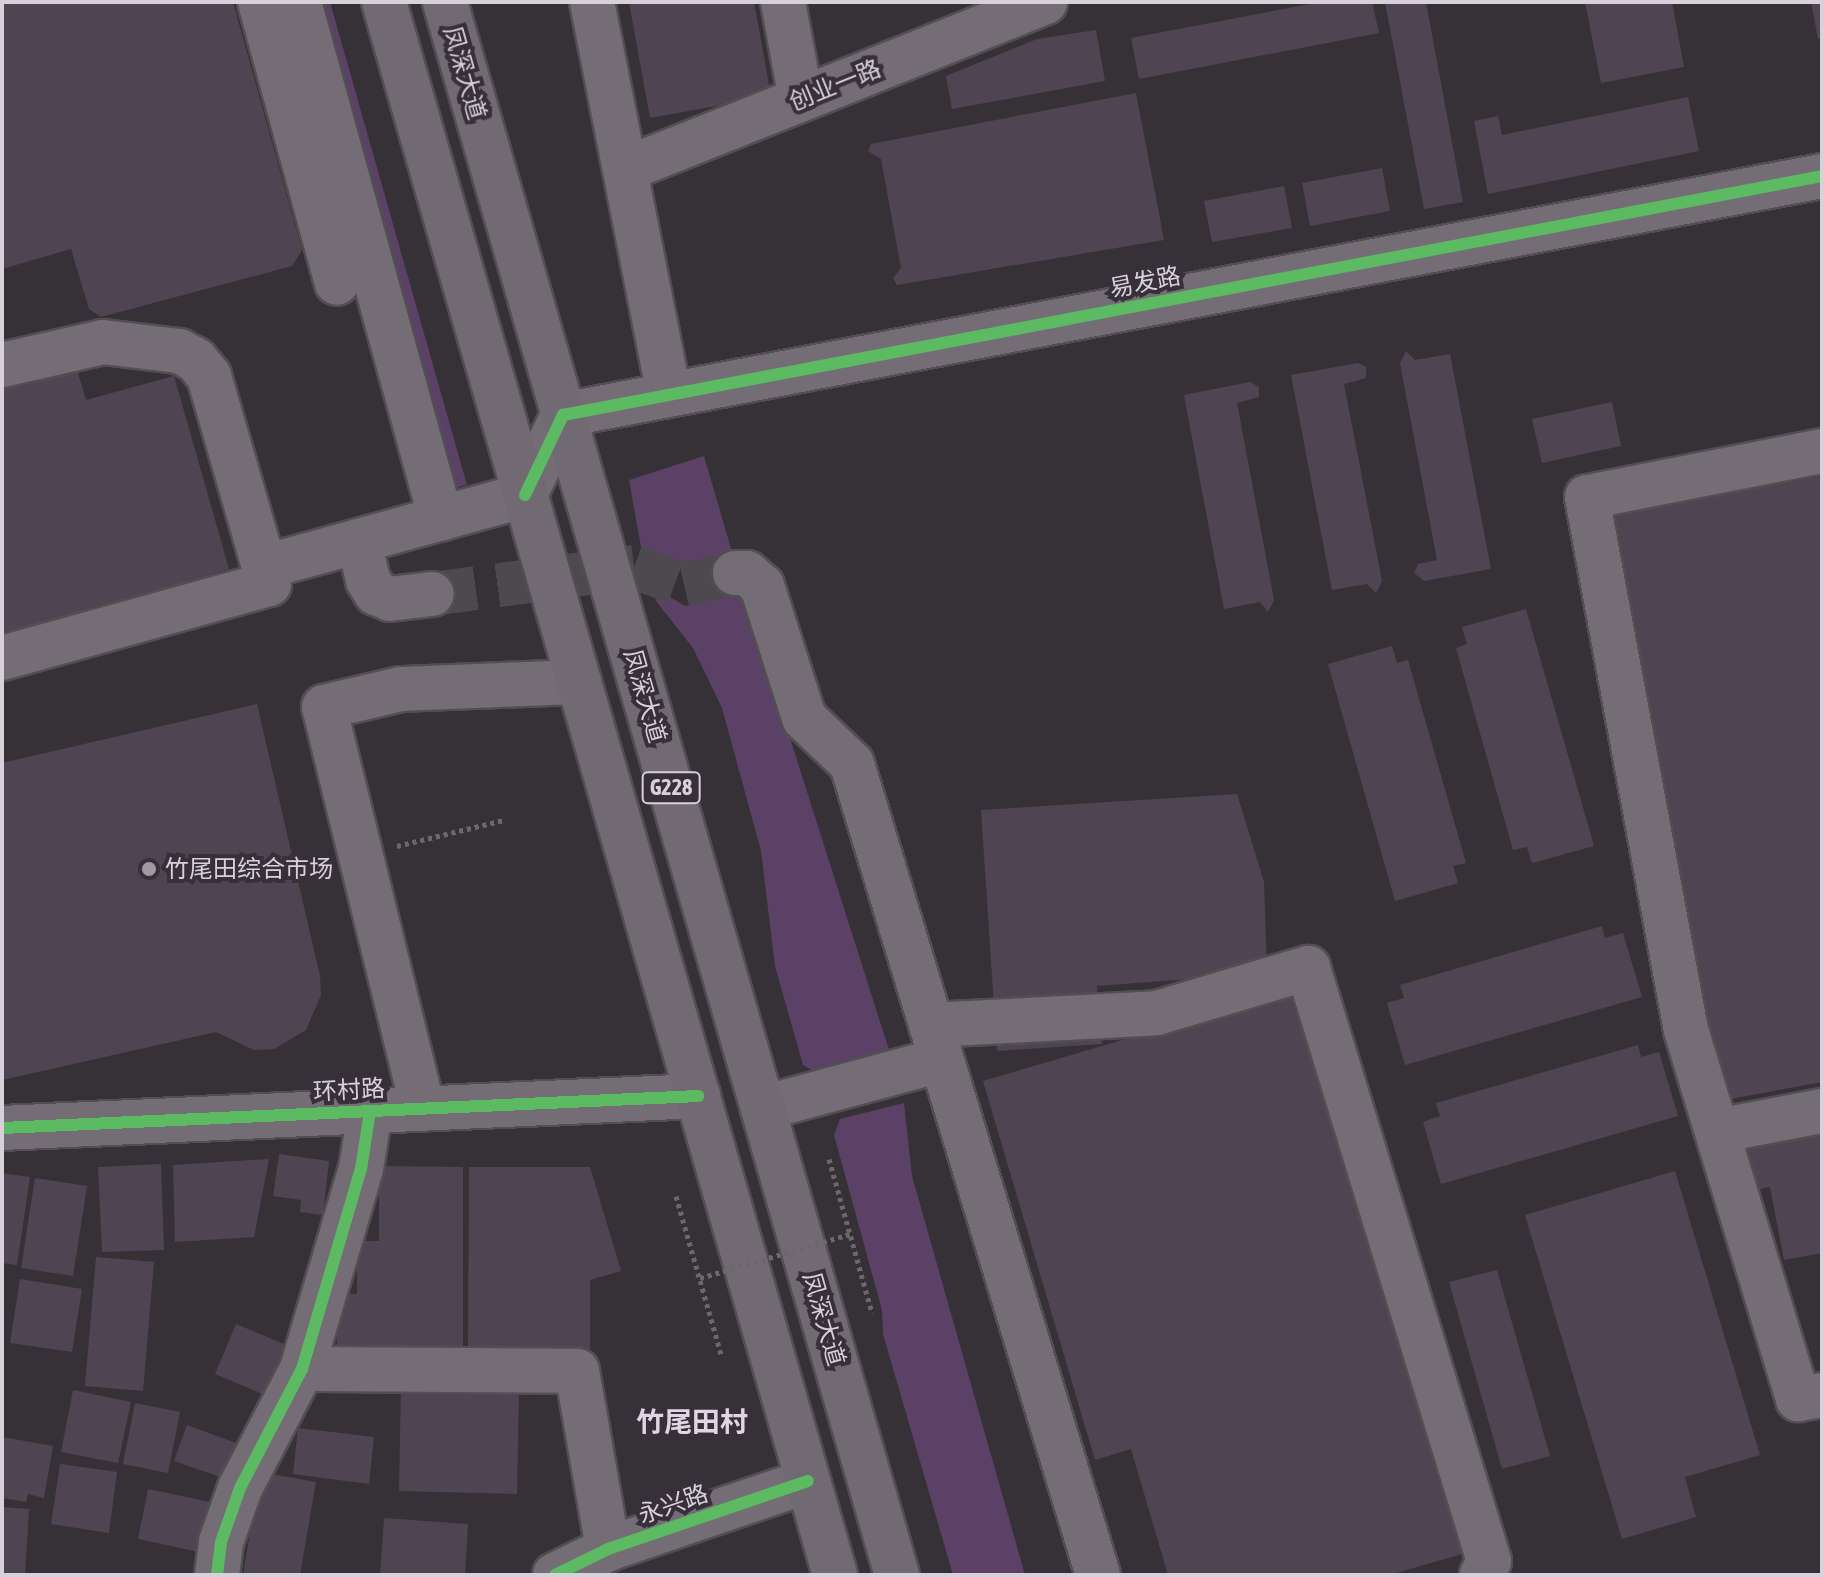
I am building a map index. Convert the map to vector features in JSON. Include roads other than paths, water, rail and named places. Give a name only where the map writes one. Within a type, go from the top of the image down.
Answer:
[{"type":"highway","name":"G228","points":[[384,2],[835,1575]]},
{"type":"highway","name":"凤深大道","points":[[445,2],[897,1575]]},
{"type":"street","points":[[260,2],[337,283]]},
{"type":"street","points":[[299,2],[441,519]]},
{"type":"street","points":[[592,2],[669,394]]},
{"type":"street","points":[[783,2],[801,99]]},
{"type":"street","name":"创业一路","points":[[626,169],[1045,2]]},
{"type":"street","name":"易发路","points":[[563,415],[1822,176]]},
{"type":"street","points":[[2,365],[103,342],[179,351],[196,360],[209,376],[269,584],[2,658]]},
{"type":"street","points":[[264,567],[525,495],[563,415]]},
{"type":"street","points":[[1822,451],[1587,497],[1686,1030],[1798,1399],[1822,1395]]},
{"type":"street","points":[[359,541],[368,580],[376,593],[390,599],[432,594]]},
{"type":"street","points":[[735,573],[747,573],[762,586],[804,718],[852,764],[1098,1575]]},
{"type":"street","points":[[423,1109],[324,707],[401,689],[579,682]]},
{"type":"street","points":[[763,1108],[936,1043],[1157,1013],[1308,968],[1489,1561],[1482,1575]]},
{"type":"street","name":"环村路","points":[[2,1128],[698,1096]]},
{"type":"street","points":[[217,1575],[221,1542],[240,1488],[302,1369],[361,1169],[370,1111]]},
{"type":"street","points":[[1717,1131],[1822,1111]]},
{"type":"street","points":[[302,1369],[577,1371],[608,1549]]},
{"type":"street","name":"永兴路","points":[[555,1575],[608,1549],[808,1481]]},
{"type":"tunnel","points":[[432,594],[634,567],[684,585],[735,573]]},
{"type":"place","name":"竹尾田综合市场","points":[[149,869]]},
{"type":"district","name":"竹尾田村","points":[[692,1422]]}]
